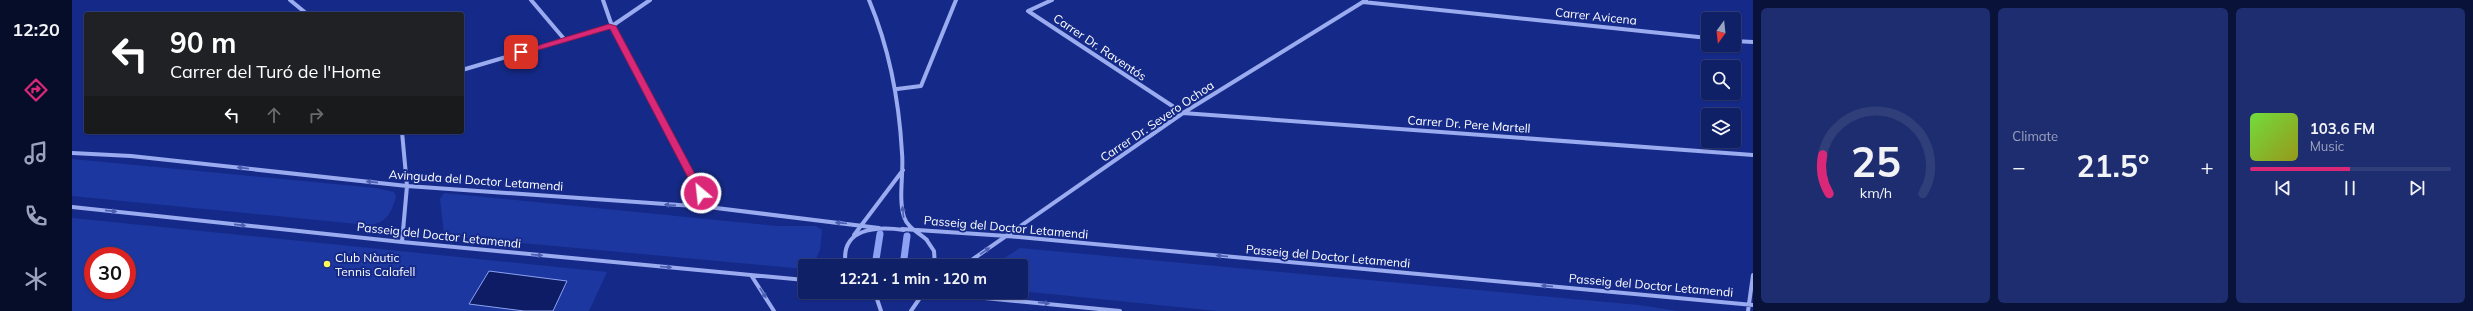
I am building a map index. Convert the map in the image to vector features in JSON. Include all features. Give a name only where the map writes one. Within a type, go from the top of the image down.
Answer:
[{"type":"street","points":[[290,0],[305,12]]},
{"type":"street","points":[[531,0],[565,40]]},
{"type":"street","points":[[603,0],[612,26],[708,207]]},
{"type":"street","points":[[464,69],[612,26],[650,0]]},
{"type":"street","points":[[869,0],[881,26],[897,89],[903,169],[902,215],[906,223],[928,240],[933,247],[936,259]]},
{"type":"street","points":[[897,89],[921,86],[956,0]]},
{"type":"street","name":"Carrer Dr. Raventós","points":[[1052,0],[1028,11],[1183,113]]},
{"type":"street","name":"Carrer Dr. Severo Ochoa","points":[[973,259],[1183,113],[1364,1]]},
{"type":"street","name":"Carrer Avicena","points":[[1364,1],[1701,37]]},
{"type":"street","points":[[1741,41],[1753,42]]},
{"type":"street","name":"Carrer Dr. Pere Martell","points":[[1183,113],[1753,155]]},
{"type":"street","points":[[402,134],[407,186],[402,242]]},
{"type":"street","name":"Avinguda del Doctor Letamendi","points":[[72,152],[131,156],[407,186],[708,207],[879,228]]},
{"type":"street","points":[[844,259],[847,245],[903,169]]},
{"type":"street","name":"Passeig del Doctor Letamendi","points":[[72,208],[402,242],[798,279]]},
{"type":"street","points":[[854,235],[879,228]]},
{"type":"street","name":"Passeig del Doctor Letamendi","points":[[879,228],[1007,236],[1751,304]]},
{"type":"street","points":[[902,229],[916,233],[928,240]]},
{"type":"street","points":[[752,275],[774,311]]},
{"type":"street","points":[[1748,311],[1751,304],[1753,275]]},
{"type":"street","points":[[877,299],[881,311]]},
{"type":"street","points":[[910,311],[918,299]]},
{"type":"street","points":[[996,299],[1120,311]]},
{"type":"shaded area","points":[[72,159],[376,188],[394,192],[396,197],[387,217],[379,222],[368,225],[72,196]]},
{"type":"shaded area","points":[[444,193],[777,226],[816,226],[822,230],[820,250],[816,259],[798,259],[798,268],[446,236],[444,233],[440,199]]},
{"type":"shaded area","name":"Club Nàutic Tennis Calafell","points":[[72,218],[607,272],[589,311],[72,311]]},
{"type":"shaded area","points":[[1020,248],[1639,305],[1678,311],[1217,311],[1028,292],[1028,259],[1003,259]]},
{"type":"shaded area","points":[[489,271],[567,281],[553,311],[524,311],[469,304]]},
{"type":"waterway","points":[[876,259],[880,234]]},
{"type":"waterway","points":[[904,259],[907,236]]},
{"type":"place","name":"Club Nàutic Tennis Calafell","points":[[327,264]]},
{"type":"route","points":[[521,52],[612,26],[701,193]]}]
